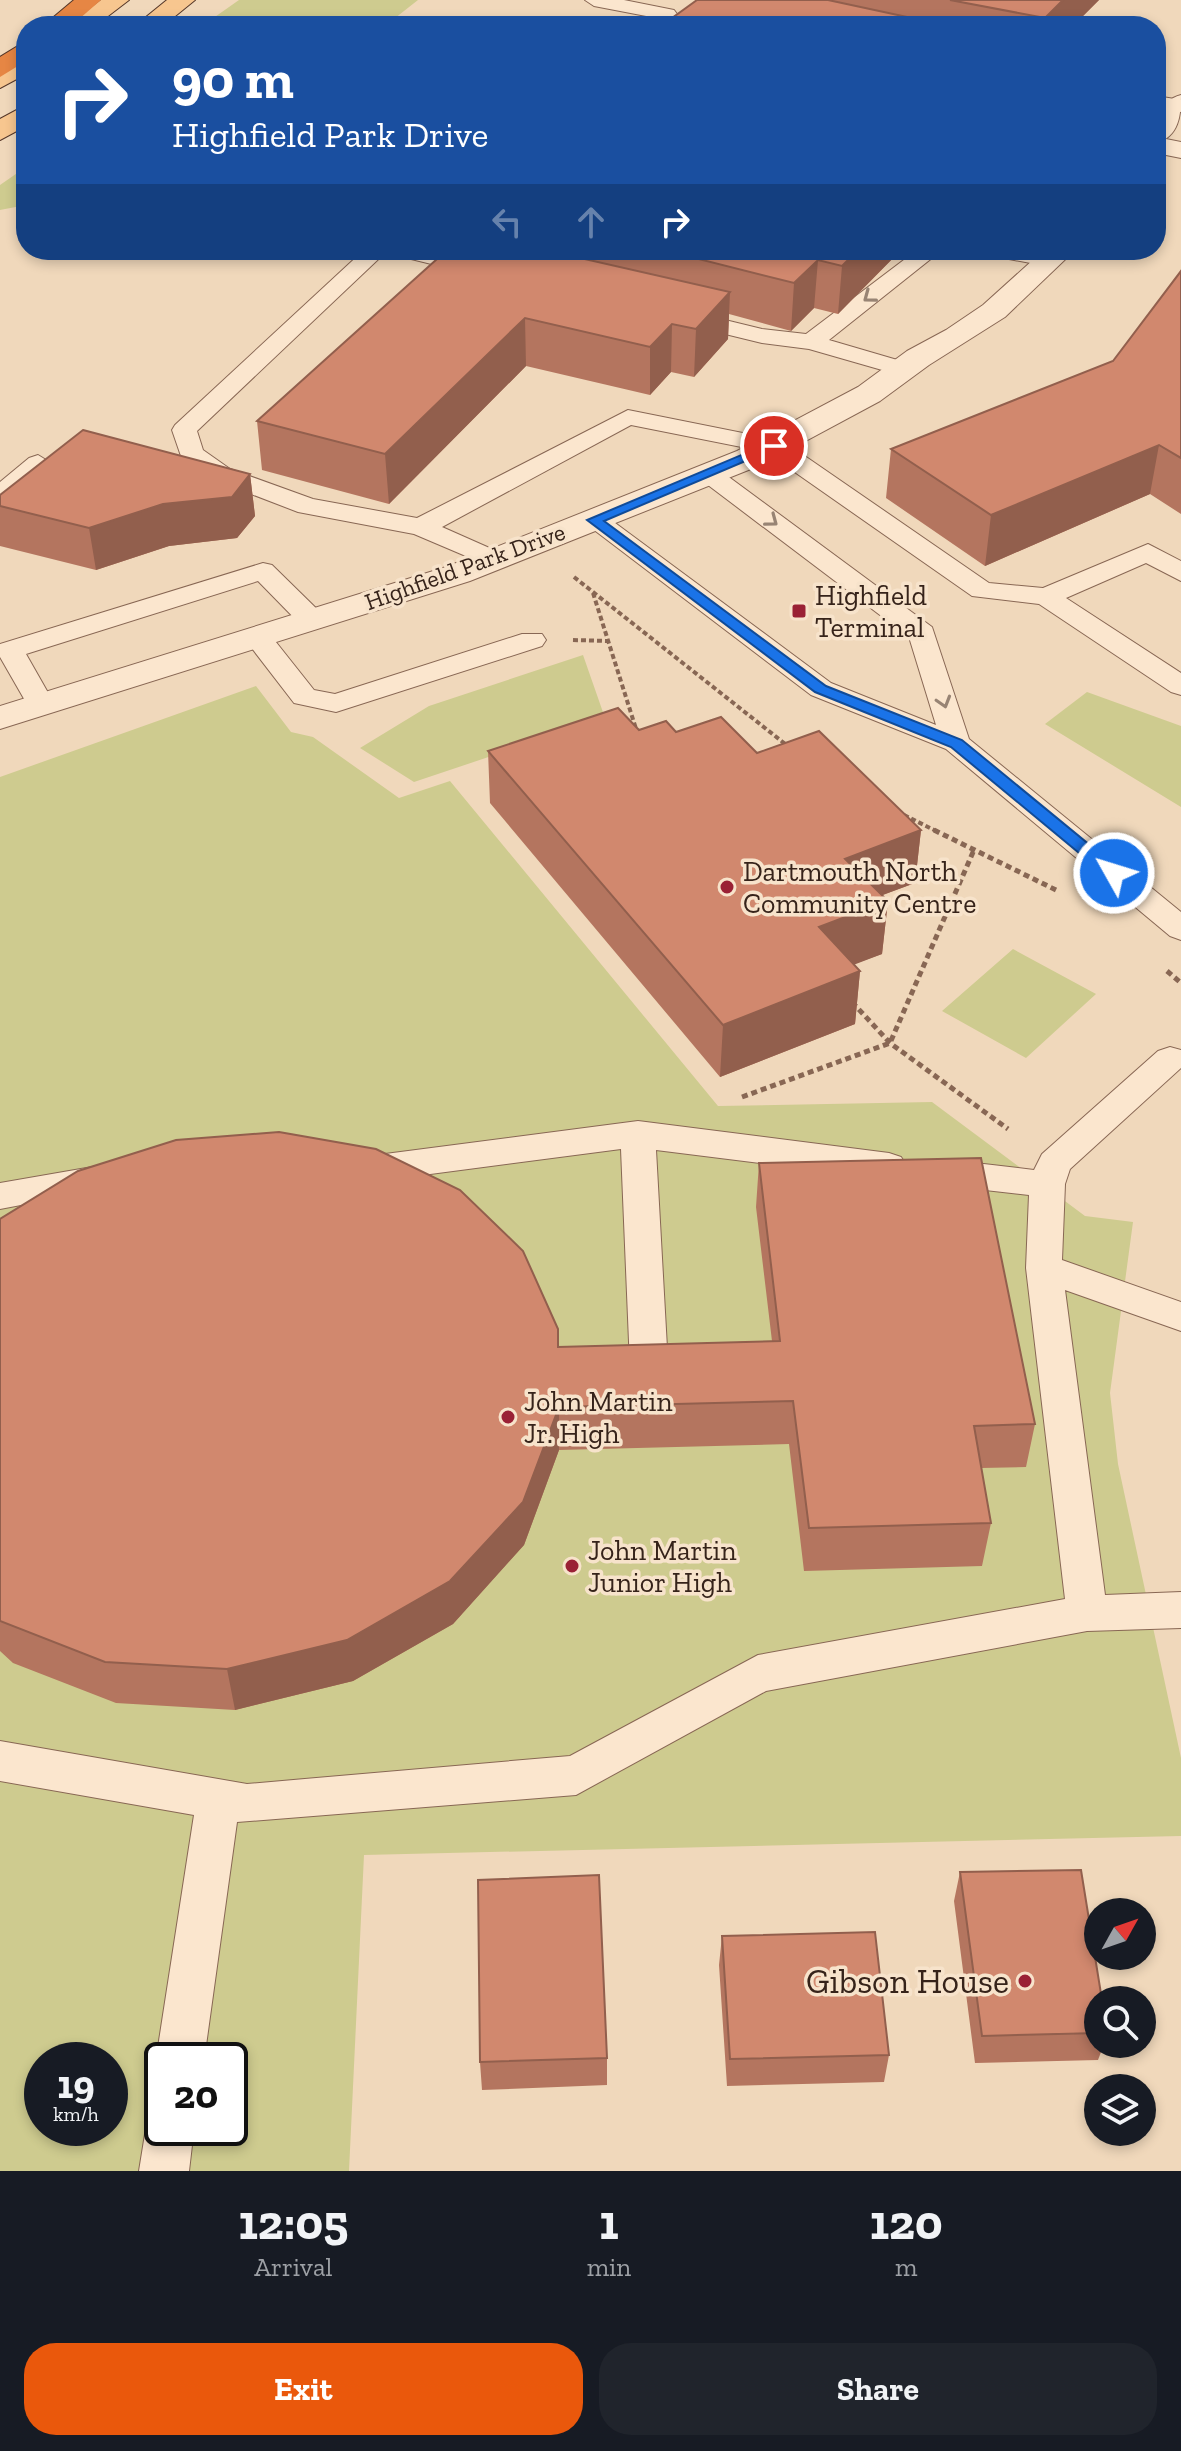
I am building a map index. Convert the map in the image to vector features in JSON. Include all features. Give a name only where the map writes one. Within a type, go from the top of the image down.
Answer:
[{"type":"highway","points":[[68,16],[89,0]]},
{"type":"highway","points":[[0,69],[16,57]]},
{"type":"main road","points":[[94,16],[117,0]]},
{"type":"main road","points":[[161,16],[183,0]]},
{"type":"street","name":"Highfield Park Drive","points":[[0,718],[313,621],[494,560],[774,446],[869,394],[994,311],[1050,260]]},
{"type":"lane","points":[[594,0],[646,16]]},
{"type":"lane","points":[[664,16],[683,0]]},
{"type":"lane","points":[[366,260],[184,430],[191,454],[221,474],[307,506],[421,527],[494,560]]},
{"type":"lane","points":[[443,260],[506,276]]},
{"type":"lane","points":[[811,342],[918,260]]},
{"type":"lane","points":[[657,311],[762,336],[811,342],[903,369]]},
{"type":"lane","points":[[421,527],[628,417],[774,446],[982,590],[1046,597],[1181,686]]},
{"type":"lane","points":[[0,495],[38,463]]},
{"type":"lane","points":[[709,474],[922,633],[956,743]]},
{"type":"lane","points":[[594,520],[821,689],[956,743],[1181,929]]},
{"type":"lane","points":[[1046,597],[1148,552],[1181,573]]},
{"type":"lane","points":[[41,705],[5,640],[263,571],[313,621]]},
{"type":"lane","points":[[258,638],[304,697],[336,703],[532,640]]},
{"type":"lane","points":[[1087,1613],[1044,1268],[1050,1173],[1170,1059]]},
{"type":"lane","points":[[325,1173],[638,1134],[703,1145],[1050,1173]]},
{"type":"lane","points":[[638,1134],[649,1366]]},
{"type":"lane","points":[[0,1196],[132,1173]]},
{"type":"lane","points":[[1044,1268],[1181,1317]]},
{"type":"lane","points":[[0,1761],[247,1804],[576,1775],[758,1674],[1087,1613],[1181,1610]]},
{"type":"lane","points":[[183,2042],[219,1798]]},
{"type":"lane","points":[[164,2171],[167,2146]]},
{"type":"path","points":[[533,544],[798,755]]},
{"type":"path","points":[[593,592],[642,747]]},
{"type":"path","points":[[891,808],[1060,892]]},
{"type":"path","points":[[742,1097],[890,1043],[974,850]]},
{"type":"path","points":[[1158,964],[1181,983]]},
{"type":"path","points":[[848,997],[890,1043],[1050,1173]]},
{"type":"shaded area","points":[[239,0],[418,0],[398,16],[216,16]]},
{"type":"shaded area","points":[[16,174],[16,207],[0,210],[0,185]]},
{"type":"shaded area","points":[[583,655],[605,718],[414,782],[360,748],[429,706]]},
{"type":"shaded area","name":"John Martin Junior High","points":[[256,686],[291,732],[313,737],[399,798],[450,781],[718,1106],[932,1102],[1085,1216],[1133,1222],[1110,1393],[1118,1464],[1181,1758],[1181,1836],[364,1855],[349,2171],[0,2171],[0,777]]},
{"type":"shaded area","points":[[1087,692],[1181,726],[1181,807],[1045,724]]},
{"type":"shaded area","points":[[1013,949],[1096,994],[1026,1058],[942,1011]]},
{"type":"building","points":[[697,0],[828,0],[902,16],[675,16]]},
{"type":"building","points":[[950,0],[1063,0],[1047,16]]},
{"type":"building","points":[[436,260],[589,260],[730,292],[696,329],[672,324],[650,347],[525,318],[385,454],[257,421]]},
{"type":"building","points":[[703,260],[818,260],[794,283]]},
{"type":"building","points":[[818,260],[848,260],[842,266]]},
{"type":"building","points":[[1181,271],[1181,458],[1159,445],[991,515],[891,449],[1113,361]]},
{"type":"building","points":[[83,430],[250,474],[232,497],[163,504],[89,528],[0,506],[0,495]]},
{"type":"building","points":[[618,708],[639,730],[666,721],[676,732],[721,717],[757,753],[819,731],[921,830],[845,859],[888,901],[819,927],[860,971],[723,1025],[488,751]]},
{"type":"building","name":"John Martin Jr. High","points":[[279,1132],[376,1149],[460,1190],[523,1251],[558,1329],[558,1347],[780,1341],[759,1163],[981,1158],[1035,1424],[974,1426],[991,1523],[809,1528],[793,1401],[559,1407],[523,1502],[450,1581],[347,1640],[227,1669],[105,1662],[0,1621],[0,1219],[78,1171],[176,1140]]},
{"type":"building","name":"Gibson House","points":[[1081,1870],[1086,1898],[1084,1970],[1097,1970],[1100,1986],[1084,1986],[1084,2033],[982,2036],[960,1872]]},
{"type":"building","points":[[599,1875],[607,2058],[480,2062],[478,1880]]},
{"type":"building","points":[[875,1932],[889,2055],[730,2059],[722,1936]]},
{"type":"place","name":"Highfield Terminal","points":[[799,611]]},
{"type":"place","name":"Dartmouth North Community Centre","points":[[727,887]]},
{"type":"place","name":"John Martin Jr. High","points":[[508,1417]]},
{"type":"place","name":"John Martin Junior High","points":[[572,1566]]},
{"type":"place","name":"Gibson House","points":[[1025,1981]]},
{"type":"route","points":[[774,446],[594,520],[821,689],[956,743],[1114,873]]}]
